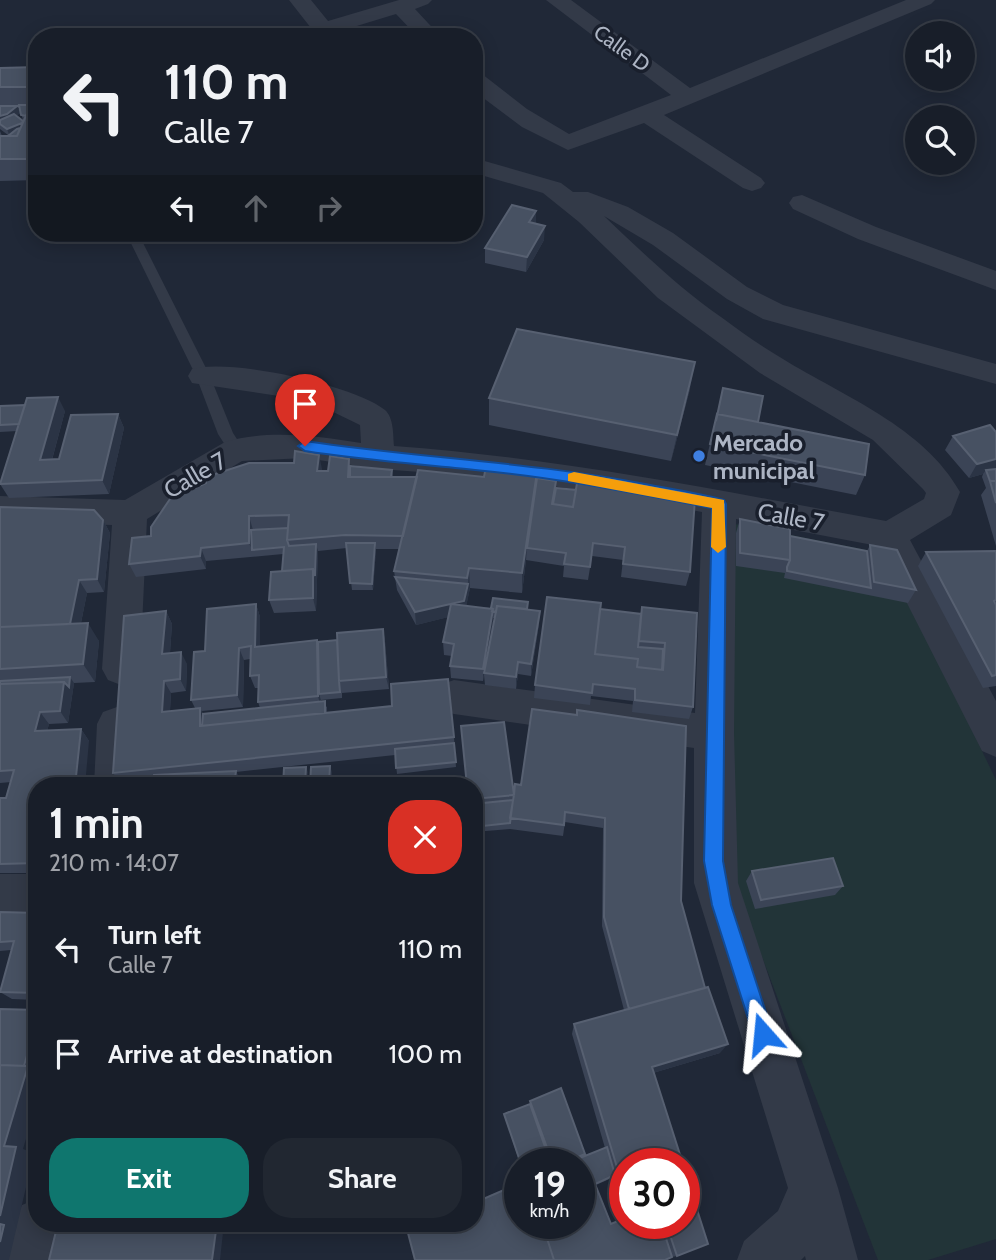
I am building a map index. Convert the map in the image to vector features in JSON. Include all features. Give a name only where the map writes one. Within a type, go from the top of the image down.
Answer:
[{"type":"street","points":[[300,0],[323,28]]},
{"type":"street","name":"Calle D","points":[[556,0],[688,97]]},
{"type":"street","points":[[483,87],[517,115],[545,133],[568,143],[688,97],[917,1]]},
{"type":"street","points":[[341,28],[411,4],[425,28]]},
{"type":"street","points":[[646,114],[751,183]]},
{"type":"street","points":[[483,168],[552,188],[619,213],[663,239],[737,293],[773,312],[996,374]]},
{"type":"street","points":[[552,188],[588,216],[668,292],[771,366],[884,432],[935,480],[943,492],[939,506],[890,535],[996,739]]},
{"type":"street","points":[[802,203],[854,228],[996,281],[991,298],[996,305]]},
{"type":"street","points":[[203,376],[232,376],[345,402],[375,419],[379,457]]},
{"type":"street","name":"Calle 7","points":[[130,513],[236,450],[305,446],[379,457],[475,464],[596,480],[890,535]]},
{"type":"street","points":[[719,504],[714,733],[716,883],[813,1188],[832,1260]]},
{"type":"street","points":[[0,509],[130,513],[115,777]]},
{"type":"street","points":[[454,697],[714,733]]},
{"type":"street","points":[[0,895],[28,895]]},
{"type":"street","points":[[762,1260],[796,1229],[813,1188]]},
{"type":"street","points":[[33,1260],[38,1232]]},
{"type":"lane","points":[[136,242],[203,376],[226,434],[236,450]]},
{"type":"shaded area","points":[[735,524],[887,554],[996,780],[996,1239],[928,1260],[878,1260],[731,876]]},
{"type":"building","points":[[28,67],[28,87],[0,87],[0,68]]},
{"type":"building","points":[[19,105],[28,105],[26,116],[21,115]]},
{"type":"building","points":[[0,106],[17,106],[0,116]]},
{"type":"building","points":[[28,111],[28,159],[0,159],[0,136],[17,136]]},
{"type":"building","points":[[14,114],[22,123],[7,129],[0,124],[0,120]]},
{"type":"building","points":[[20,128],[17,136],[8,136],[17,129]]},
{"type":"building","points":[[512,205],[536,211],[529,222],[545,226],[527,257],[485,248]]},
{"type":"building","points":[[517,329],[695,362],[677,435],[489,398]]},
{"type":"building","points":[[723,388],[763,396],[758,422],[717,414]]},
{"type":"building","points":[[58,397],[40,460],[59,459],[71,415],[118,414],[102,480],[0,484],[27,398]]},
{"type":"building","points":[[25,405],[19,424],[0,425],[0,406]]},
{"type":"building","points":[[717,414],[869,444],[865,475],[710,444]]},
{"type":"building","points":[[990,425],[996,432],[996,459],[977,464],[953,436]]},
{"type":"building","points":[[295,451],[319,455],[317,471],[328,471],[330,456],[349,459],[348,477],[417,477],[403,536],[345,535],[287,540],[289,515],[249,516],[249,543],[201,548],[200,556],[129,564],[132,538],[151,536],[151,527],[170,499],[206,483],[206,477],[249,463],[294,463]]},
{"type":"building","points":[[350,466],[392,470],[391,477],[350,477]]},
{"type":"building","points":[[486,466],[537,472],[522,573],[469,568],[467,578],[394,571],[418,470],[484,477]]},
{"type":"building","points":[[996,469],[996,481],[990,481],[986,470]]},
{"type":"building","points":[[537,478],[556,481],[552,504],[573,507],[577,483],[695,498],[690,572],[623,564],[625,547],[593,543],[590,567],[564,564],[566,553],[527,548]]},
{"type":"building","points":[[990,481],[996,481],[996,503]]},
{"type":"building","points":[[556,488],[576,490],[573,507],[553,504]]},
{"type":"building","points":[[0,507],[94,510],[103,520],[97,579],[79,580],[70,624],[0,627]]},
{"type":"building","points":[[740,519],[790,529],[790,560],[740,553]]},
{"type":"building","points":[[288,528],[289,546],[316,544],[315,576],[313,569],[282,571],[284,547],[252,550],[251,530]]},
{"type":"building","points":[[790,536],[867,551],[871,588],[787,571]]},
{"type":"building","points":[[346,543],[375,543],[372,584],[350,583]]},
{"type":"building","points":[[870,545],[897,550],[916,590],[874,582]]},
{"type":"building","points":[[996,551],[996,675],[992,676],[926,552]]},
{"type":"building","points":[[313,569],[313,598],[269,600],[271,572]]},
{"type":"building","points":[[395,577],[468,584],[464,601],[415,612]]},
{"type":"building","points":[[547,597],[601,603],[595,654],[638,659],[637,667],[663,670],[665,643],[639,641],[642,607],[697,613],[693,707],[635,700],[635,689],[593,684],[592,693],[535,685]]},
{"type":"building","points":[[493,598],[528,602],[527,609],[497,606],[496,612],[492,611]]},
{"type":"building","points":[[256,604],[255,647],[317,640],[318,696],[258,702],[259,675],[250,676],[251,646],[239,648],[237,695],[191,700],[194,652],[205,651],[207,609]]},
{"type":"building","points":[[451,604],[493,609],[483,669],[450,666],[454,644],[443,642]]},
{"type":"building","points":[[497,606],[540,611],[531,664],[518,662],[516,677],[484,673]]},
{"type":"building","points":[[600,609],[641,614],[638,647],[663,649],[662,670],[637,667],[638,659],[595,654]]},
{"type":"building","points":[[166,611],[162,654],[181,652],[180,679],[164,681],[162,712],[200,708],[200,726],[392,706],[391,684],[448,679],[454,737],[113,773],[124,616]]},
{"type":"building","points":[[88,623],[83,664],[0,669],[0,627]]},
{"type":"building","points":[[383,629],[386,677],[339,681],[337,633]]},
{"type":"building","points":[[337,640],[340,692],[319,694],[318,642]]},
{"type":"building","points":[[70,677],[69,687],[64,682],[0,684],[0,681]]},
{"type":"building","points":[[64,682],[60,711],[40,712],[35,731],[81,729],[76,777],[28,777],[28,863],[0,864],[0,798],[6,798],[14,770],[0,771],[0,684]]},
{"type":"building","points":[[325,701],[325,713],[202,726],[203,714]]},
{"type":"building","points":[[532,709],[577,715],[577,710],[686,726],[681,901],[705,988],[629,1009],[604,917],[605,818],[565,812],[564,825],[510,818],[515,784],[521,785]]},
{"type":"building","points":[[504,722],[514,795],[483,798],[483,777],[466,777],[461,726]]},
{"type":"building","points":[[454,743],[456,762],[396,768],[395,749]]},
{"type":"building","points":[[330,766],[329,777],[310,777],[311,767]]},
{"type":"building","points":[[306,767],[305,777],[284,777],[284,768]]},
{"type":"building","points":[[236,771],[235,777],[154,775]]},
{"type":"building","points":[[513,800],[510,823],[483,826],[483,803]]},
{"type":"building","points":[[833,858],[843,886],[761,900],[752,871]]},
{"type":"building","points":[[0,912],[28,913],[28,993],[0,992],[14,941],[0,942]]},
{"type":"building","points":[[708,987],[728,1044],[652,1067],[678,1148],[611,1148],[574,1024]]},
{"type":"building","points":[[0,1009],[28,1010],[28,1052],[24,1066],[0,1065]]},
{"type":"building","points":[[0,1065],[28,1066],[4,1146],[16,1147],[0,1216]]},
{"type":"building","points":[[561,1088],[583,1148],[547,1148],[530,1101]]},
{"type":"building","points":[[530,1104],[545,1148],[516,1148],[504,1114]]},
{"type":"building","points":[[607,1147],[609,1178],[595,1184],[595,1152]]},
{"type":"building","points":[[595,1184],[609,1219],[609,1239],[666,1239],[672,1257],[665,1260],[554,1260],[547,1239],[595,1239]]},
{"type":"building","points":[[504,1190],[504,1239],[547,1239],[554,1260],[415,1260],[408,1233],[483,1232],[483,1199]]},
{"type":"building","points":[[700,1219],[708,1244],[677,1256],[671,1239],[700,1239]]},
{"type":"building","points":[[0,1224],[4,1225],[0,1242]]},
{"type":"building","points":[[56,1232],[216,1232],[212,1260],[49,1260]]},
{"type":"slow traffic","points":[[574,477],[719,504],[718,547]]},
{"type":"place","name":"Mercado municipal","points":[[699,456]]},
{"type":"route","points":[[305,446],[379,457],[475,464],[596,480],[719,504],[714,861],[721,905],[763,1034]]}]
